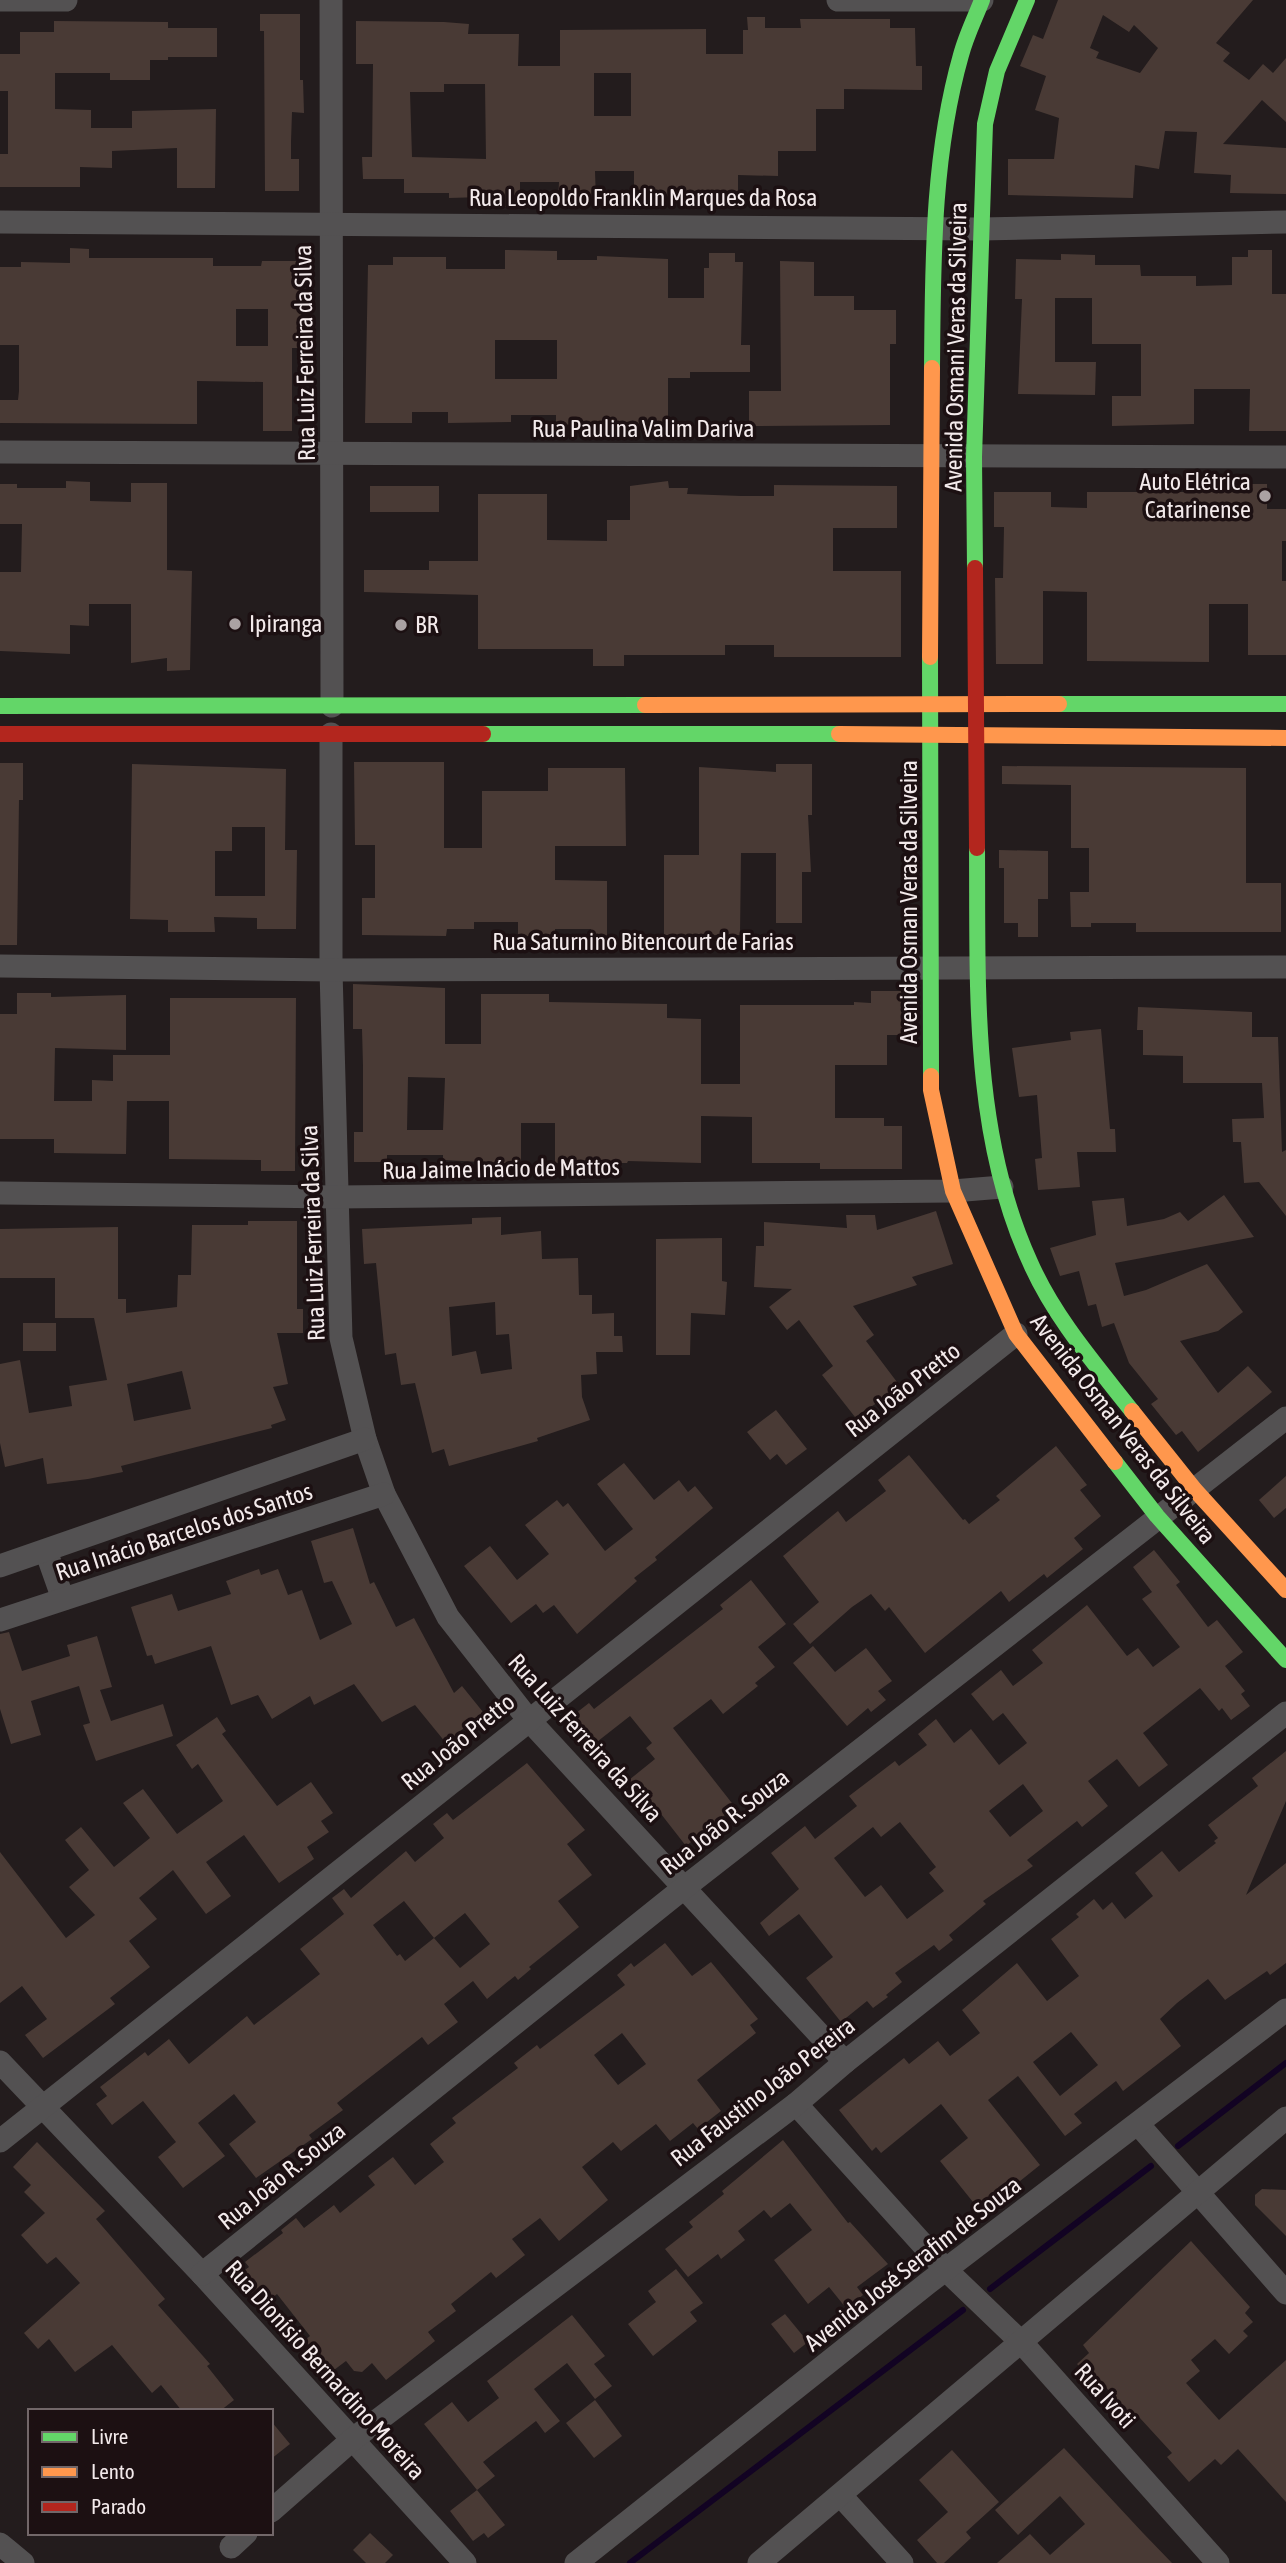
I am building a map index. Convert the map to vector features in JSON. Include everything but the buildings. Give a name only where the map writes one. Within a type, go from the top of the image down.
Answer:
[{"type":"main road","name":"Avenida Osmani Veras da Silveira","points":[[929,703],[934,226],[944,128],[961,53],[997,7],[1027,0]]},
{"type":"main road","name":"Avenida Osmani Veras da Silveira","points":[[978,704],[974,457],[985,124],[997,71],[997,7]]},
{"type":"main road","name":"Avenida Osman Veras da Silveira","points":[[929,703],[932,736],[930,1090],[953,1191],[1016,1334],[1157,1516],[1286,1660]]},
{"type":"main road","name":"Avenida Osman Veras da Silveira","points":[[978,704],[978,968],[984,1091],[1003,1188],[1030,1263],[1077,1342],[1195,1490],[1286,1590]]},
{"type":"main road","points":[[0,706],[1286,704]]},
{"type":"main road","points":[[0,734],[977,734],[1286,738]]},
{"type":"street","points":[[0,0],[66,0]]},
{"type":"street","name":"Rua Luiz Ferreira da Silva","points":[[331,0],[329,223],[332,706]]},
{"type":"street","points":[[838,0],[997,7]]},
{"type":"street","name":"Rua Leopoldo Franklin Marques da Rosa","points":[[0,222],[934,226],[981,229],[1286,222]]},
{"type":"street","name":"Rua Paulina Valim Dariva","points":[[0,452],[1286,457]]},
{"type":"street","name":"Rua Luiz Ferreira da Silva","points":[[331,734],[331,970],[341,1338],[365,1439],[384,1494],[448,1616],[528,1719],[845,2062]]},
{"type":"street","name":"Rua Saturnino Bitencourt de Farias","points":[[0,965],[331,970],[1286,967]]},
{"type":"street","name":"Rua Jaime Inácio de Mattos","points":[[0,1193],[337,1197],[953,1191],[1003,1188]]},
{"type":"street","name":"Rua João Pretto","points":[[0,2141],[1016,1334]]},
{"type":"street","name":"Rua João R. Souza","points":[[202,2274],[684,1887],[1286,1418]]},
{"type":"street","name":"Rua Inácio Barcelos dos Santos","points":[[0,1566],[365,1439]]},
{"type":"street","name":"Rua Inácio Barcelos dos Santos","points":[[0,1620],[384,1494]]},
{"type":"street","points":[[46,1551],[63,1600]]},
{"type":"street","name":"Rua Faustino João Pereira","points":[[273,2509],[353,2439],[796,2104],[845,2062],[1286,1713]]},
{"type":"street","name":"Avenida José Serafim de Souza","points":[[576,2563],[946,2270],[1286,2010]]},
{"type":"street","name":"Rua Dionísio Bernardino Moreira","points":[[0,2063],[202,2274],[465,2563]]},
{"type":"street","points":[[796,2104],[946,2270]]},
{"type":"street","points":[[759,2563],[842,2497],[1286,2118]]},
{"type":"street","points":[[1138,2124],[1197,2195],[1286,2293]]},
{"type":"street","name":"Rua Ivoti","points":[[946,2270],[1022,2343],[1218,2563]]},
{"type":"street","points":[[842,2497],[902,2563]]},
{"type":"street","points":[[0,2544],[23,2563]]},
{"type":"waterway","points":[[1178,2146],[1286,2063]]},
{"type":"waterway","points":[[990,2289],[1151,2166]]},
{"type":"waterway","points":[[630,2563],[963,2310]]},
{"type":"traffic: fast","points":[[932,368],[936,210],[944,132],[961,55],[982,0]]},
{"type":"traffic: fast","points":[[975,568],[974,457],[985,124],[997,71],[1027,0]]},
{"type":"traffic: fast","points":[[930,657],[931,1076]]},
{"type":"traffic: fast","points":[[1059,704],[1286,704]]},
{"type":"traffic: fast","points":[[0,706],[645,705]]},
{"type":"traffic: fast","points":[[483,734],[839,734]]},
{"type":"traffic: fast","points":[[977,848],[977,953],[982,1058],[997,1162],[1011,1213],[1030,1262],[1051,1302],[1076,1340],[1132,1411]]},
{"type":"traffic: fast","points":[[1115,1462],[1157,1516],[1286,1660]]},
{"type":"traffic: slow","points":[[930,657],[932,368]]},
{"type":"traffic: slow","points":[[645,705],[1059,704]]},
{"type":"traffic: slow","points":[[839,734],[1286,738]]},
{"type":"traffic: slow","points":[[931,1076],[931,1090],[953,1191],[1016,1334],[1115,1462]]},
{"type":"traffic: slow","points":[[1132,1411],[1195,1490],[1286,1590]]},
{"type":"traffic: jam","points":[[975,568],[977,848]]},
{"type":"traffic: jam","points":[[0,734],[483,734]]},
{"type":"place","name":"Auto Elétrica Catarinense","points":[[1265,496]]},
{"type":"place","name":"Ipiranga","points":[[235,624]]},
{"type":"place","name":"BR","points":[[401,625]]}]
